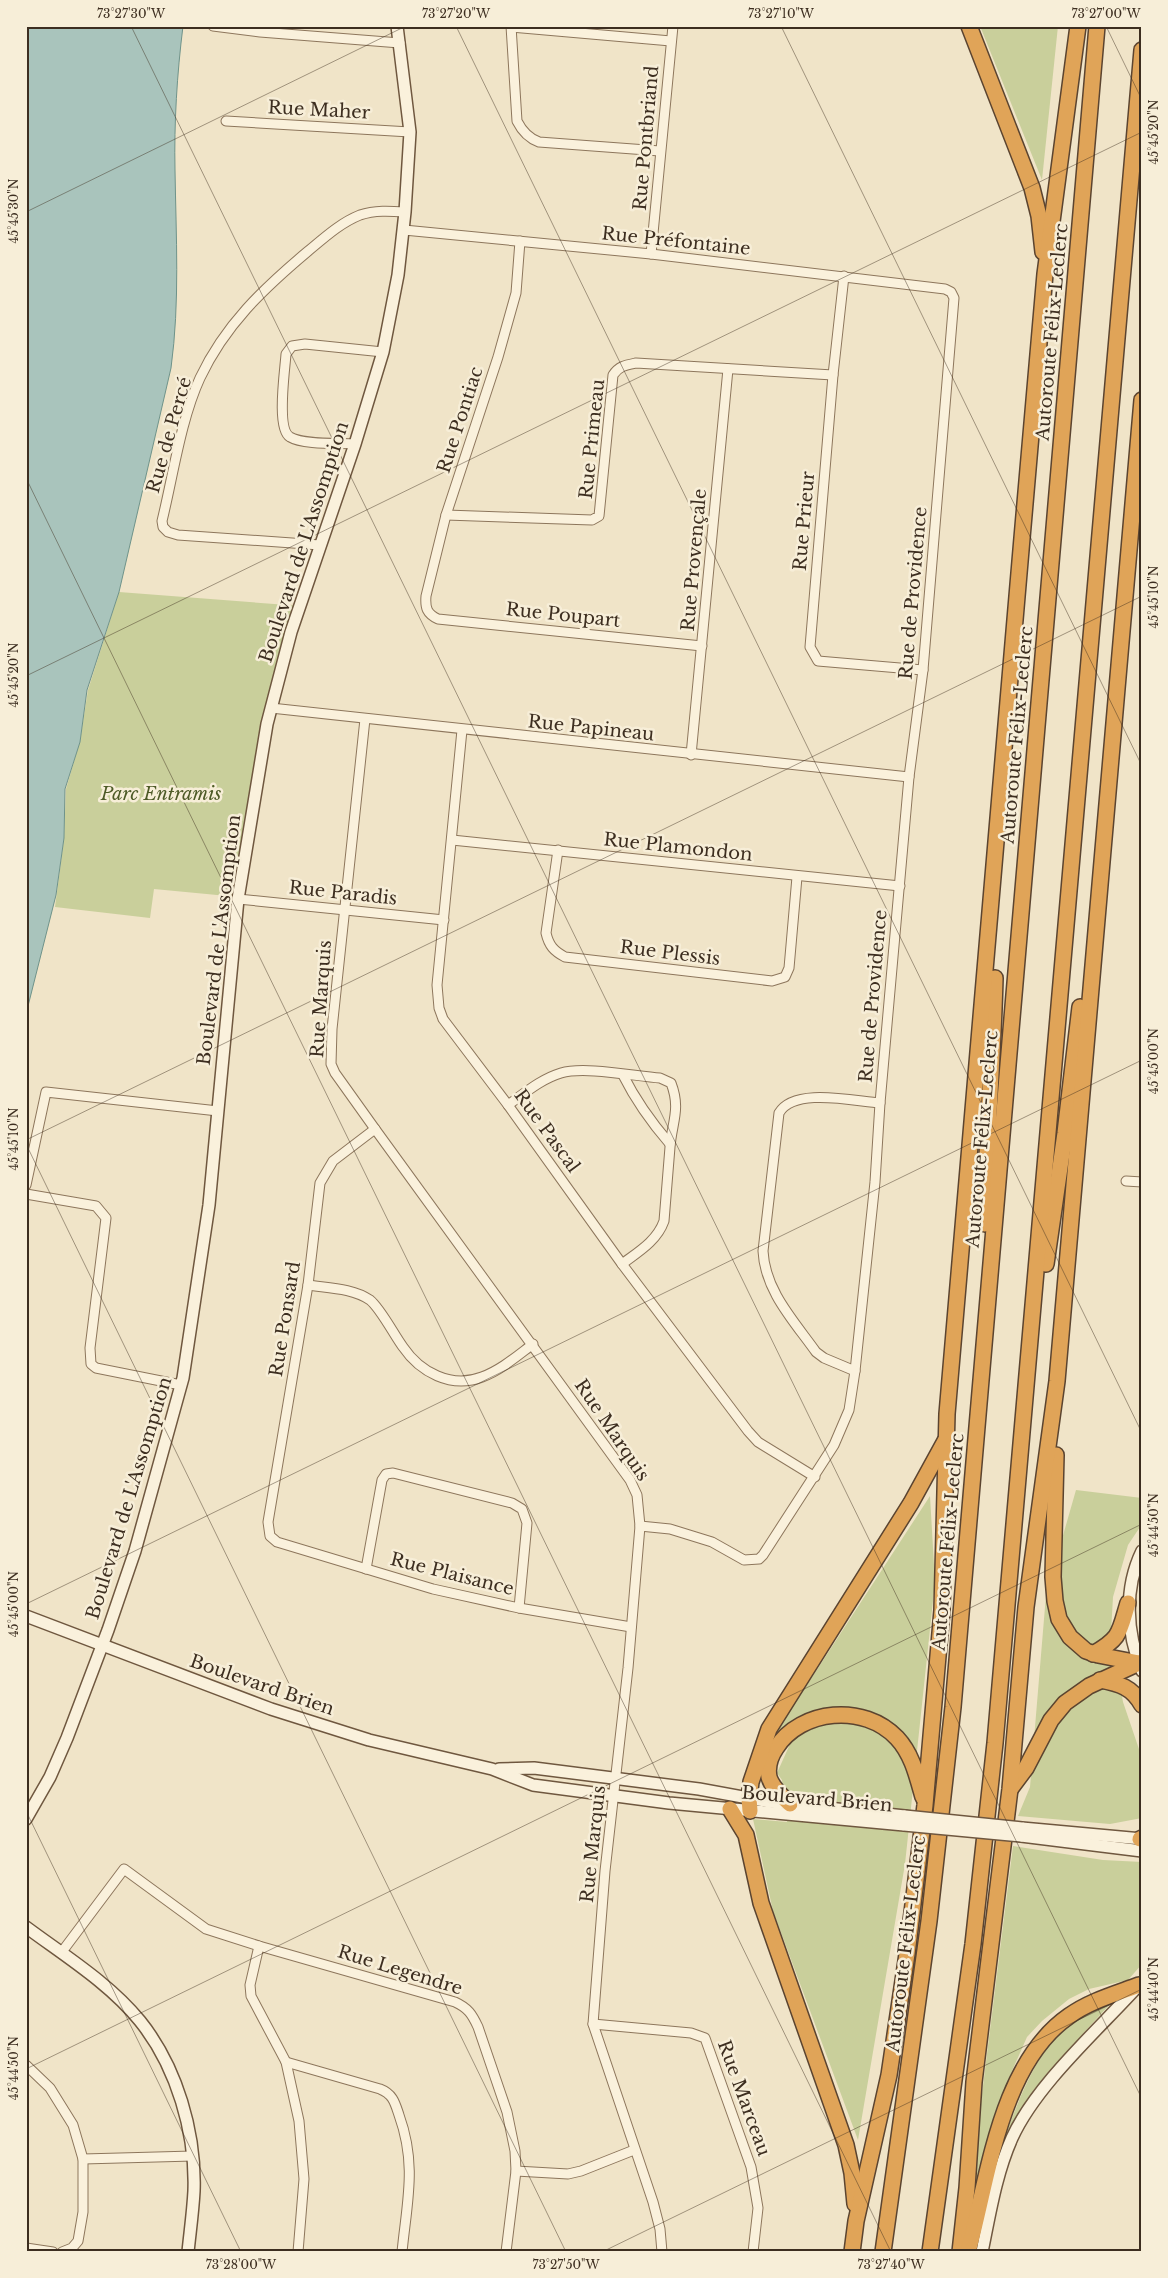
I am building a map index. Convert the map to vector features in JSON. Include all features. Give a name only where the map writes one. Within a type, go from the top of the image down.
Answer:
[{"type":"highway","points":[[968,26],[1032,188],[1039,216],[1045,274]]},
{"type":"highway","points":[[852,2252],[856,2221],[889,2075],[907,1954],[925,1805],[942,1626],[946,1438],[1045,274],[1078,26]]},
{"type":"highway","name":"Autoroute Félix-Leclerc","points":[[883,2252],[939,1838],[960,1625],[1097,26]]},
{"type":"highway","points":[[930,2252],[983,1860],[995,1743],[1142,50]]},
{"type":"highway","points":[[960,2252],[974,2082],[1010,1789],[1026,1607],[1057,1381],[1096,913],[1142,400]]},
{"type":"highway","points":[[984,1333],[986,1151],[993,1042],[997,839]]},
{"type":"highway","points":[[1022,1434],[1065,1133],[1076,1029],[1096,913]]},
{"type":"highway","points":[[1057,1381],[1053,1570],[1058,1615],[1068,1634],[1078,1646],[1093,1654],[1140,1667]]},
{"type":"highway","points":[[749,1805],[751,1782],[769,1729],[911,1503],[946,1438]]},
{"type":"highway","points":[[1093,1654],[1116,1638],[1128,1603]]},
{"type":"highway","points":[[1010,1789],[1026,1768],[1044,1733],[1060,1709],[1075,1694],[1100,1680],[1140,1667]]},
{"type":"highway","points":[[1100,1680],[1127,1687],[1135,1694],[1142,1705]]},
{"type":"highway","points":[[790,1804],[770,1780],[768,1766],[773,1752],[787,1734],[799,1725],[818,1717],[838,1715],[858,1716],[872,1720],[898,1739],[914,1765],[925,1805]]},
{"type":"highway","points":[[730,1810],[746,1835],[761,1903],[846,2145],[852,2173],[856,2221]]},
{"type":"highway","points":[[968,2252],[999,2129],[1016,2084],[1028,2062],[1046,2037],[1070,2015],[1089,2004],[1140,1983]]},
{"type":"street","points":[[213,26],[260,32],[400,43]]},
{"type":"street","name":"Boulevard de L'Assomption","points":[[26,1819],[50,1777],[68,1738],[102,1645],[135,1551],[181,1385],[190,1340],[205,1238],[238,899],[249,823],[271,708],[291,632],[355,444],[383,352],[394,304],[404,230],[410,132],[397,26]]},
{"type":"street","name":"Rue Pontbriand","points":[[651,254],[673,26]]},
{"type":"street","points":[[660,151],[538,142],[531,139],[521,129],[517,121],[511,27],[671,41]]},
{"type":"street","name":"Rue Maher","points":[[226,122],[410,132]]},
{"type":"street","name":"Rue de Percé","points":[[320,545],[178,534],[168,532],[163,527],[162,521],[188,411],[200,379],[226,334],[246,307],[286,270],[328,234],[360,215],[372,212],[405,212]]},
{"type":"street","name":"Rue Préfontaine","points":[[404,230],[651,254],[944,289]]},
{"type":"street","name":"Rue Pontiac","points":[[426,608],[426,596],[446,515],[516,293],[520,241]]},
{"type":"street","name":"Rue Prieur","points":[[844,276],[833,375],[810,647],[818,661],[923,670]]},
{"type":"street","name":"Rue de Providence","points":[[640,1526],[670,1529],[712,1542],[744,1560],[759,1559],[815,1477],[834,1445],[849,1410],[855,1371],[875,1182],[908,777],[923,670],[954,298],[951,292],[944,289]]},
{"type":"street","points":[[355,444],[300,441],[289,437],[285,432],[282,419],[286,354],[292,346],[305,344],[383,352]]},
{"type":"street","name":"Rue Primeau","points":[[446,515],[592,520],[599,516],[613,375],[616,369],[625,365],[636,363],[833,375]]},
{"type":"street","name":"Rue Provençale","points":[[691,755],[728,369]]},
{"type":"street","name":"Rue Poupart","points":[[426,608],[432,616],[438,619],[702,646]]},
{"type":"street","name":"Rue Papineau","points":[[271,708],[908,777]]},
{"type":"street","name":"Rue Marquis","points":[[365,719],[332,1029],[331,1064],[335,1073],[375,1130],[533,1344],[630,1480],[637,1495],[640,1526],[616,1780],[605,1871],[593,2024],[653,2202],[660,2230],[662,2252]]},
{"type":"street","name":"Rue Pascal","points":[[462,730],[437,985],[439,1008],[443,1019],[508,1105],[622,1264],[758,1442],[815,1477]]},
{"type":"street","name":"Rue Plamondon","points":[[452,840],[797,877],[900,886]]},
{"type":"street","name":"Rue Plessis","points":[[558,850],[546,933],[548,943],[554,951],[565,957],[772,981],[785,977],[788,968],[797,877]]},
{"type":"street","name":"Rue Paradis","points":[[238,899],[444,920]]},
{"type":"street","points":[[508,1105],[544,1079],[562,1072],[581,1070],[660,1078],[671,1083],[676,1096],[677,1110],[670,1144],[664,1221],[660,1232],[652,1241],[622,1264]]},
{"type":"street","points":[[623,1075],[640,1107],[670,1144]]},
{"type":"street","points":[[26,1185],[46,1092],[218,1111]]},
{"type":"street","points":[[855,1371],[824,1358],[816,1352],[774,1294],[764,1267],[763,1251],[779,1113],[783,1106],[806,1097],[880,1103]]},
{"type":"street","name":"Rue Ponsard","points":[[270,1536],[268,1522],[308,1285],[316,1202],[324,1174],[333,1161],[375,1130]]},
{"type":"street","points":[[1126,1181],[1142,1182]]},
{"type":"street","points":[[26,1194],[96,1206],[106,1218],[90,1348],[92,1364],[96,1368],[181,1385]]},
{"type":"street","points":[[308,1285],[360,1294],[372,1302],[411,1358],[432,1375],[454,1381],[480,1378],[501,1368],[533,1344]]},
{"type":"street","points":[[366,1569],[382,1480],[386,1474],[393,1473],[503,1500],[522,1509],[527,1523],[519,1608]]},
{"type":"street","name":"Rue Plaisance","points":[[270,1536],[278,1542],[433,1589],[519,1608],[631,1627]]},
{"type":"street","points":[[1140,1667],[1128,1603],[1132,1574],[1142,1551]]},
{"type":"street","name":"Boulevard Brien","points":[[26,1616],[220,1691],[314,1723],[406,1750],[492,1769],[532,1785],[730,1810],[749,1805],[790,1804],[905,1820]]},
{"type":"street","name":"Boulevard Brien","points":[[492,1769],[534,1768],[698,1789],[749,1805],[1022,1832],[1141,1841]]},
{"type":"street","name":"Rue Legendre","points":[[61,1953],[124,1869],[206,1929],[466,2006],[478,2027],[507,2112],[515,2150],[516,2171],[506,2252]]},
{"type":"street","points":[[26,1927],[102,1984],[140,2021],[167,2062],[181,2102],[193,2156],[194,2191],[188,2252]]},
{"type":"street","points":[[259,1946],[250,1985],[251,1996],[286,2062],[299,2121],[304,2179],[298,2252]]},
{"type":"street","points":[[982,2252],[1000,2170],[1022,2119],[1050,2082],[1140,1983]]},
{"type":"street","name":"Rue Marceau","points":[[593,2024],[691,2033],[706,2038],[751,2167],[758,2208],[753,2252]]},
{"type":"street","points":[[286,2062],[380,2089],[392,2096],[407,2138],[410,2156],[402,2252]]},
{"type":"street","points":[[26,2065],[50,2088],[73,2125],[83,2159],[83,2212],[78,2241],[72,2248],[62,2252]]},
{"type":"street","points":[[516,2171],[568,2174],[581,2171],[634,2150]]},
{"type":"street","points":[[83,2159],[193,2156]]},
{"type":"street","points":[[26,2248],[53,2252]]},
{"type":"green space","points":[[980,26],[1058,26],[1042,180]]},
{"type":"green space","name":"Parc Entramis","points":[[119,592],[301,606],[284,657],[238,897],[154,889],[150,918],[55,907],[64,839],[66,789],[80,741],[88,690]]},
{"type":"green space","points":[[1076,1490],[1142,1498],[1142,1524],[1128,1545],[1113,1597],[1111,1632],[1123,1702],[1142,1758],[1142,1818],[1110,1824],[1018,1816],[1030,1787],[1046,1595]]},
{"type":"green space","points":[[930,1496],[935,1582],[905,1864],[858,2140],[773,1911],[753,1819],[787,1822],[782,1780],[777,1773],[790,1744],[777,1731]]},
{"type":"green space","points":[[1013,1846],[1103,1860],[1142,1862],[1142,1964],[1128,1980],[1089,1989],[1069,1999],[1042,2021],[1027,2037],[1008,2080],[978,2183],[971,2182]]},
{"type":"green space","points":[[1111,2003],[1048,2072],[1027,2099],[1004,2139],[1024,2088],[1052,2041],[1079,2017]]},
{"type":"water","points":[[26,26],[183,26],[176,116],[176,319],[171,368],[119,592],[87,690],[80,742],[65,789],[64,838],[56,895],[26,1014]]}]
